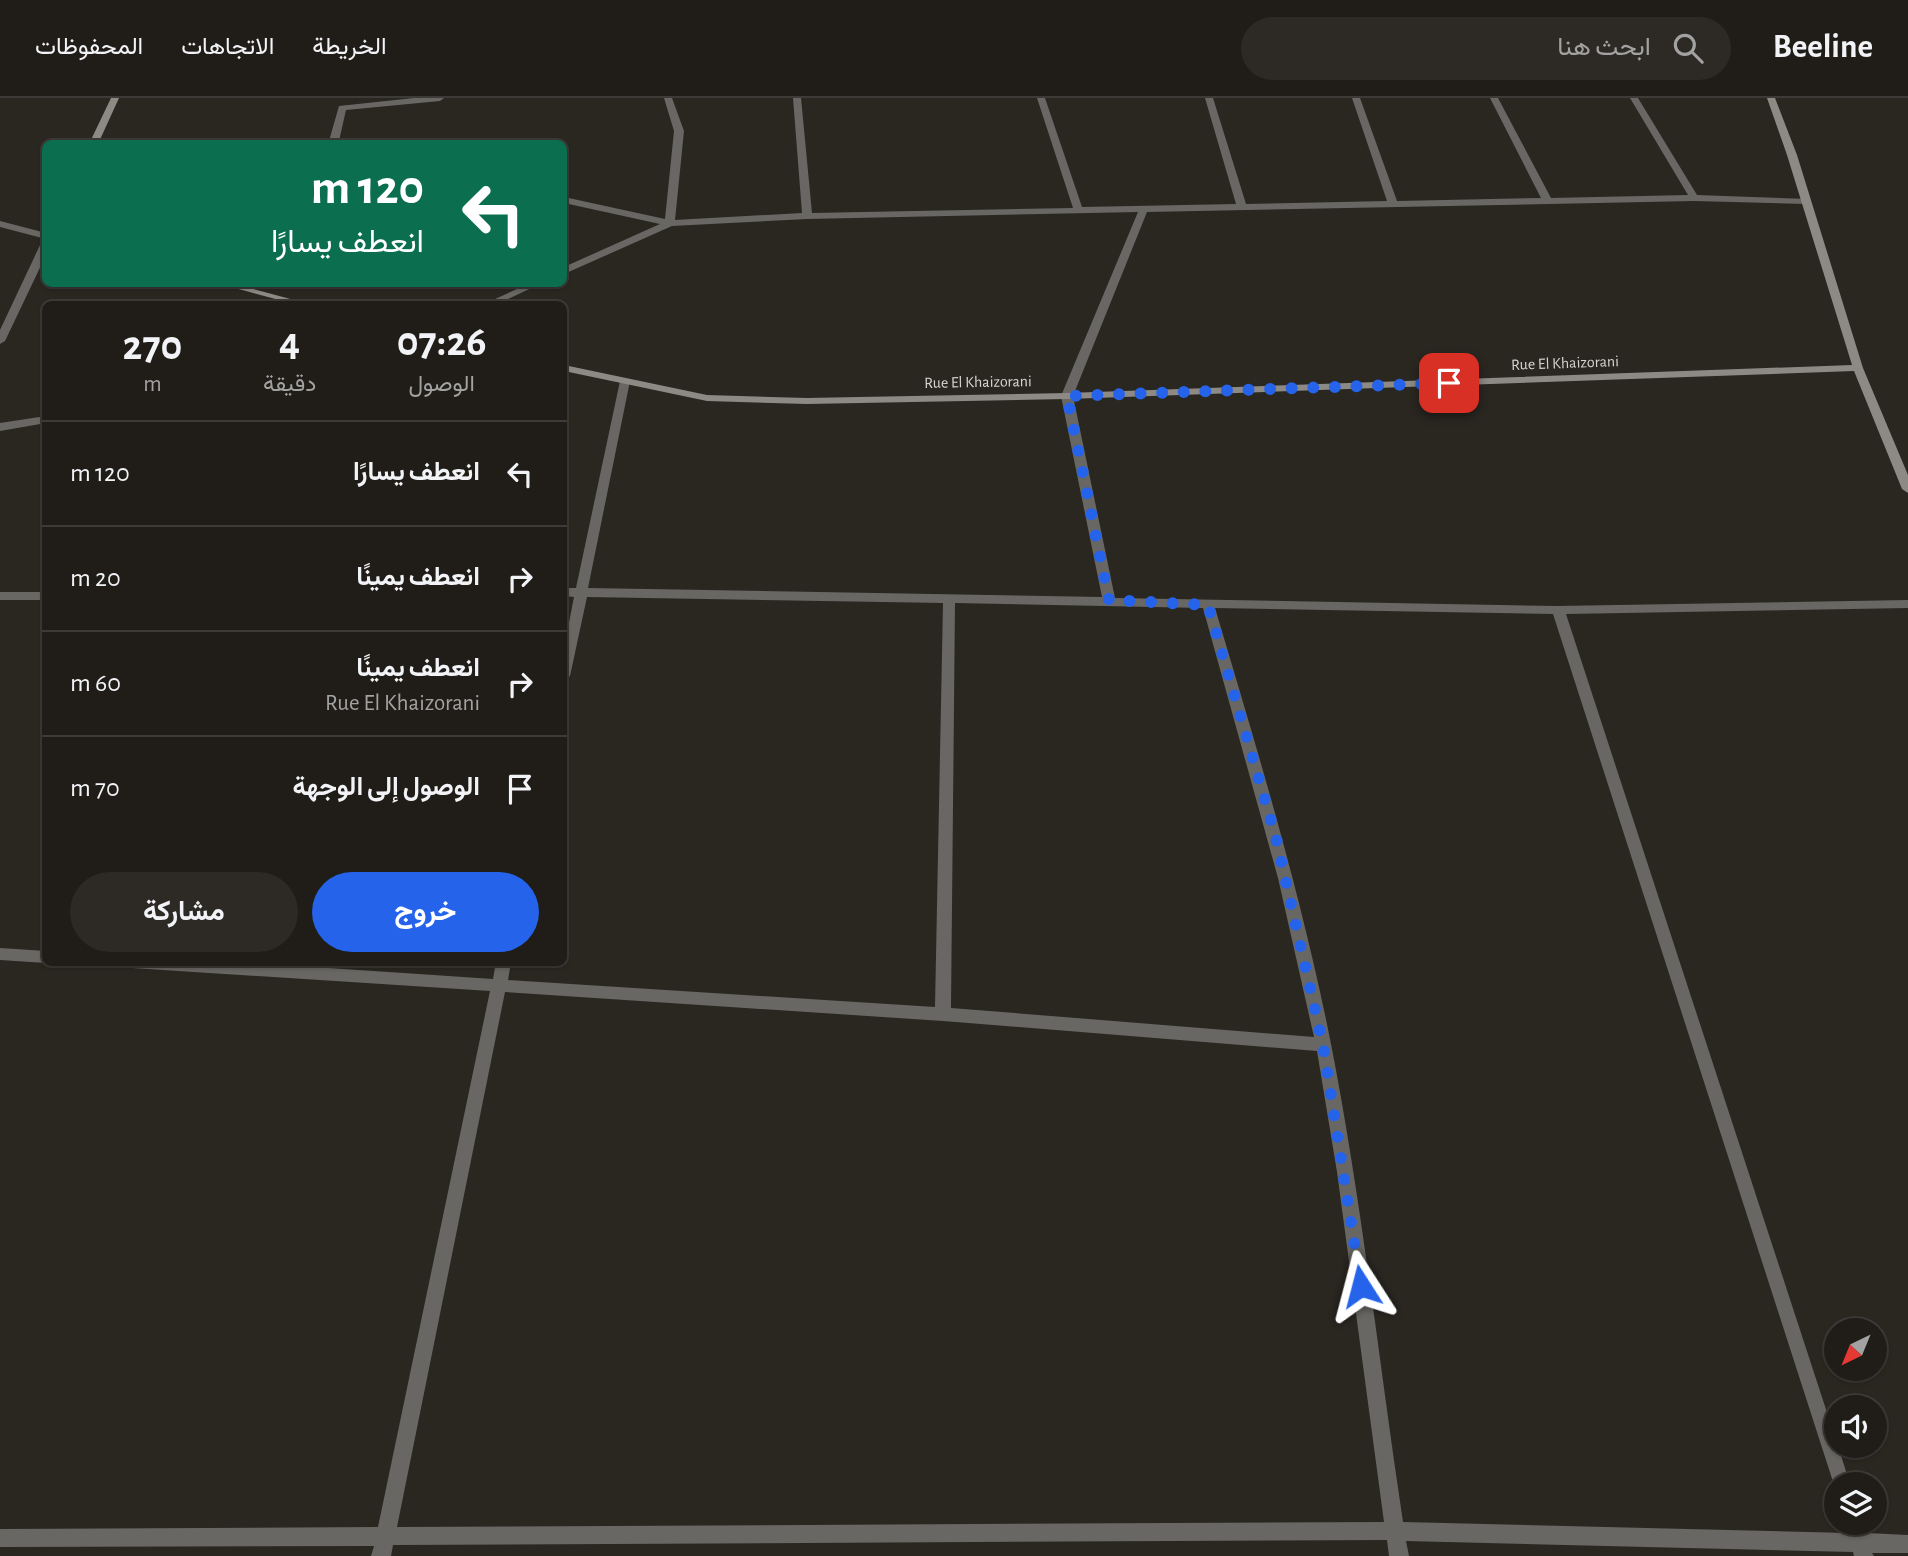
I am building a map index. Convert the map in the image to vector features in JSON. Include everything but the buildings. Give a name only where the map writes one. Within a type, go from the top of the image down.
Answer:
[{"type":"street","points":[[95,140],[115,98]]},
{"type":"street","points":[[334,140],[342,108],[440,98]]},
{"type":"street","points":[[668,98],[679,131],[670,223]]},
{"type":"street","points":[[797,98],[807,216]]},
{"type":"street","points":[[1041,98],[1079,212]]},
{"type":"street","points":[[1209,98],[1242,208]]},
{"type":"street","points":[[1356,98],[1393,205]]},
{"type":"street","points":[[1494,98],[1547,200]]},
{"type":"street","points":[[1634,98],[1694,198]]},
{"type":"street","points":[[1771,98],[1858,368],[1908,489]]},
{"type":"street","points":[[567,201],[670,223],[807,216],[1143,211],[1547,200],[1694,198],[1805,201]]},
{"type":"street","points":[[1109,600],[1067,396],[1143,211]]},
{"type":"street","points":[[567,270],[670,223]]},
{"type":"street","points":[[0,224],[42,235]]},
{"type":"street","points":[[0,341],[42,252]]},
{"type":"street","points":[[237,287],[292,301]]},
{"type":"street","points":[[496,301],[528,287]]},
{"type":"street","name":"Rue El Khaizorani","points":[[567,369],[707,398],[742,400],[1067,396],[1858,368]]},
{"type":"street","points":[[567,661],[625,381]]},
{"type":"street","points":[[0,427],[42,420]]},
{"type":"street","points":[[567,592],[1558,610],[1908,604]]},
{"type":"street","points":[[0,596],[42,596]]},
{"type":"street","points":[[943,1014],[949,598]]},
{"type":"street","points":[[1208,605],[1276,838],[1323,1045],[1374,1366],[1399,1556]]},
{"type":"street","points":[[1558,610],[1838,1472]]},
{"type":"street","points":[[0,954],[42,957]]},
{"type":"street","points":[[196,966],[943,1014],[1323,1045]]},
{"type":"street","points":[[383,1547],[503,966]]},
{"type":"street","points":[[0,1538],[383,1547],[1395,1531],[1863,1550],[1908,1544]]},
{"type":"route","points":[[1361,1286],[1323,1045],[1276,838],[1208,605],[1109,600],[1067,396],[1449,383]]}]
